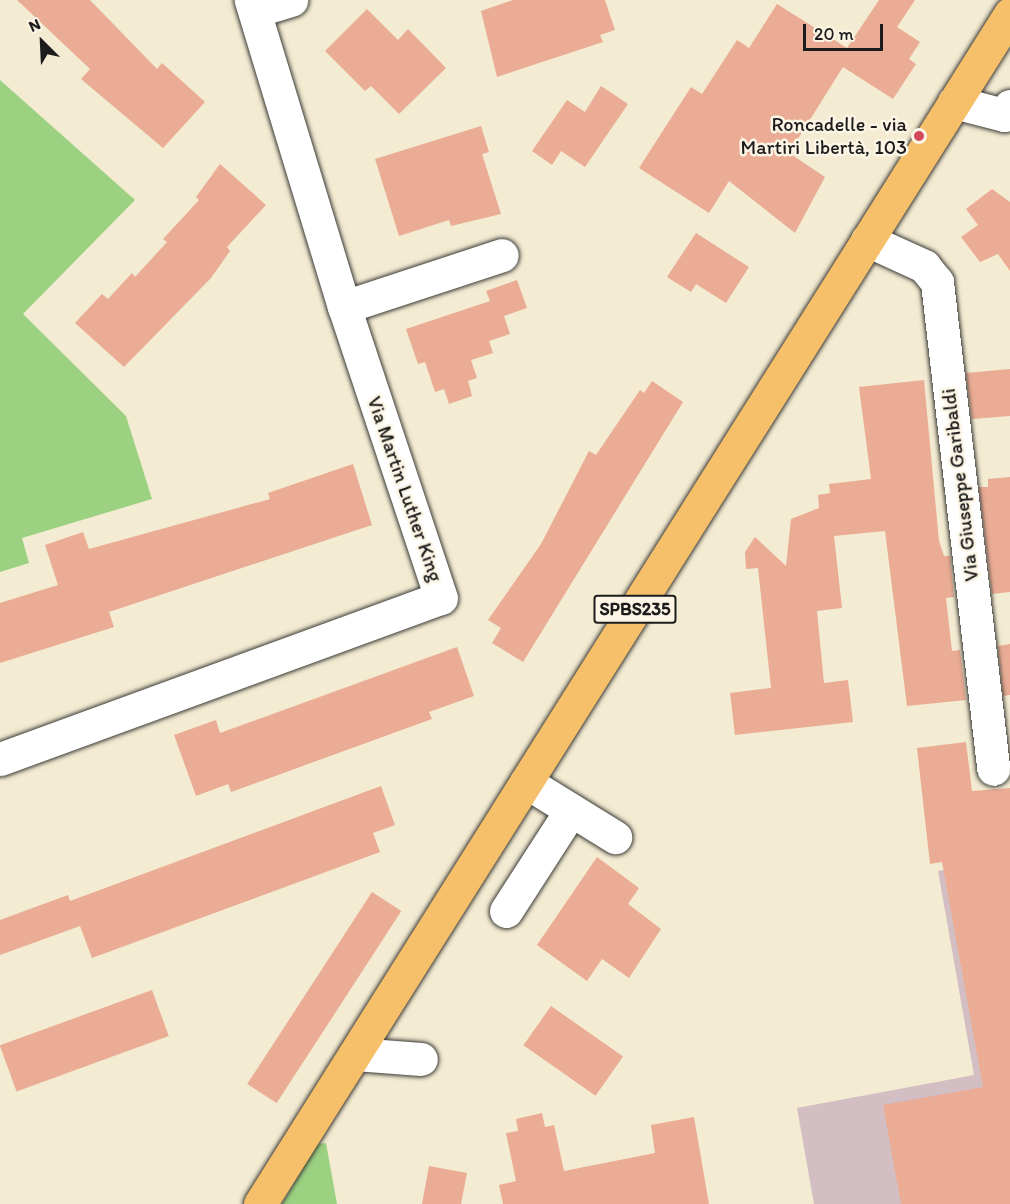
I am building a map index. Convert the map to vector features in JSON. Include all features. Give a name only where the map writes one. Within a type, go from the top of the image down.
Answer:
[{"type":"main road","name":"SPBS235","points":[[260,1204],[954,102],[1006,29]]},
{"type":"street","points":[[253,6],[291,0]]},
{"type":"street","name":"Via Martin Luther King","points":[[0,759],[441,598],[344,308],[253,6]]},
{"type":"street","points":[[954,102],[1004,115],[1010,106]]},
{"type":"street","name":"Via Giuseppe Garibaldi","points":[[867,240],[924,266],[936,282],[993,769]]},
{"type":"street","points":[[344,308],[502,255]]},
{"type":"street","points":[[526,782],[615,837]]},
{"type":"street","points":[[506,910],[571,810]]},
{"type":"street","points":[[355,1054],[421,1059]]},
{"type":"shaded area","points":[[1010,858],[1010,1204],[814,1204],[797,1108],[974,1075],[938,871]]},
{"type":"green space","points":[[0,80],[135,200],[23,314],[126,416],[152,499],[22,538],[29,563],[0,572]]},
{"type":"green space","points":[[326,1143],[337,1204],[282,1204],[317,1144]]},
{"type":"building","points":[[17,0],[90,0],[157,69],[162,63],[205,102],[163,148],[81,79],[90,69]]},
{"type":"building","points":[[513,0],[605,0],[615,30],[600,35],[603,42],[497,77],[481,11]]},
{"type":"building","points":[[879,0],[915,0],[897,27],[920,42],[909,59],[916,64],[893,99],[843,67],[789,153],[825,177],[795,233],[729,181],[709,213],[639,168],[691,87],[702,94],[737,40],[749,48],[777,4],[847,48]]},
{"type":"building","points":[[367,9],[398,40],[408,29],[446,68],[399,114],[371,86],[365,91],[325,51]]},
{"type":"building","points":[[601,86],[628,104],[585,167],[561,151],[552,165],[532,151],[567,100],[585,112]]},
{"type":"building","points":[[481,126],[489,152],[482,154],[501,214],[451,226],[449,220],[399,236],[375,159]]},
{"type":"building","points":[[220,164],[266,205],[227,247],[230,251],[211,278],[124,367],[75,323],[102,294],[108,299],[132,273],[135,277],[167,242],[163,239],[199,200],[196,197]]},
{"type":"building","points":[[992,189],[1010,202],[1010,271],[998,254],[980,262],[961,237],[978,225],[966,209]]},
{"type":"building","points":[[696,233],[749,267],[726,303],[696,284],[691,292],[667,277]]},
{"type":"building","points":[[517,280],[527,308],[504,316],[510,334],[489,341],[493,353],[471,360],[477,378],[468,381],[472,396],[449,404],[444,389],[435,392],[425,362],[418,364],[406,329],[490,301],[486,291]]},
{"type":"building","points":[[1010,369],[1010,416],[972,419],[966,373]]},
{"type":"building","points":[[924,380],[939,541],[944,556],[950,556],[954,597],[946,598],[952,651],[960,650],[966,700],[907,706],[885,531],[834,536],[842,608],[817,611],[824,683],[848,680],[853,722],[735,735],[730,693],[771,688],[758,568],[746,569],[745,552],[755,537],[786,566],[791,519],[819,508],[818,495],[830,493],[829,484],[871,479],[859,387]]},
{"type":"building","points":[[652,381],[683,402],[523,662],[492,643],[501,628],[488,620],[541,544],[589,451],[596,455],[640,390],[644,393]]},
{"type":"building","points":[[353,464],[372,525],[109,612],[114,627],[0,663],[0,603],[58,585],[45,545],[83,532],[89,549],[270,499],[268,493]]},
{"type":"building","points":[[1010,477],[1010,592],[992,594],[979,487],[988,487],[988,479]]},
{"type":"building","points":[[1010,644],[1010,695],[1003,696],[998,646]]},
{"type":"building","points":[[457,647],[474,696],[429,712],[432,719],[231,792],[228,784],[196,796],[174,735],[216,720],[220,733]]},
{"type":"building","points":[[966,742],[972,791],[1010,788],[1010,1204],[901,1204],[883,1105],[983,1087],[942,862],[930,864],[917,748]]},
{"type":"building","points":[[381,786],[395,825],[373,833],[380,852],[92,958],[80,926],[0,955],[0,920],[68,895],[70,901]]},
{"type":"building","points":[[597,857],[639,888],[628,904],[661,929],[629,978],[602,959],[587,981],[537,945]]},
{"type":"building","points":[[372,892],[401,911],[277,1103],[247,1084]]},
{"type":"building","points":[[152,990],[169,1036],[17,1091],[0,1045]]},
{"type":"building","points":[[551,1006],[623,1056],[596,1096],[523,1045]]},
{"type":"building","points":[[542,1113],[545,1127],[554,1125],[564,1171],[655,1153],[651,1125],[694,1117],[709,1204],[503,1204],[499,1185],[516,1181],[506,1133],[518,1131],[516,1119]]},
{"type":"building","points":[[429,1166],[467,1173],[461,1204],[422,1204]]},
{"type":"place","name":"Roncadelle - via Martiri Libertà, 103","points":[[919,136]]}]
